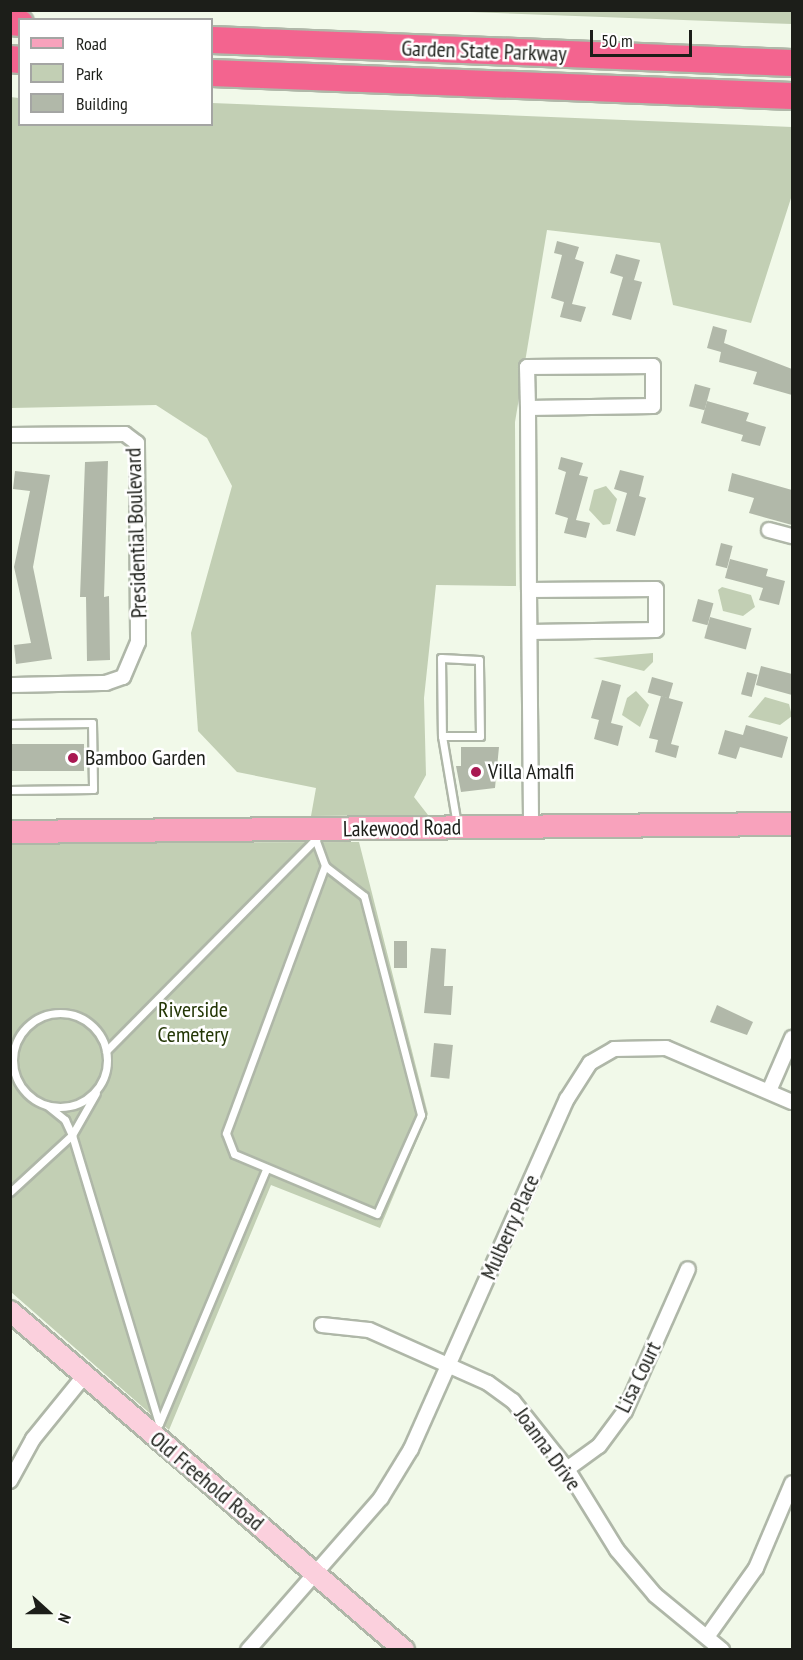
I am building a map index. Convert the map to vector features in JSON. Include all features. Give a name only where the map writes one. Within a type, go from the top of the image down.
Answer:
[{"type":"highway","name":"Garden State Parkway","points":[[213,40],[792,63]]},
{"type":"highway","name":"Garden State Parkway","points":[[213,73],[792,96]]},
{"type":"highway","points":[[213,78],[298,77]]},
{"type":"main road","name":"Lakewood Road","points":[[10,832],[318,835],[458,828],[792,824]]},
{"type":"main road","name":"Old Freehold Road","points":[[10,1311],[84,1376],[156,1430],[404,1650]]},
{"type":"street","points":[[528,408],[653,406],[653,366],[527,367],[531,827]]},
{"type":"street","name":"Presidential Boulevard","points":[[10,435],[125,434],[137,443],[138,642],[123,677],[106,683],[10,685]]},
{"type":"street","points":[[769,530],[792,536]]},
{"type":"street","points":[[529,590],[656,589],[656,630],[530,632]]},
{"type":"street","points":[[769,1091],[792,1038]]},
{"type":"street","name":"Mulberry Place","points":[[248,1650],[381,1498],[411,1449],[567,1099],[590,1063],[614,1049],[666,1048],[792,1102]]},
{"type":"street","name":"Lisa Court","points":[[567,1469],[599,1446],[625,1411],[688,1269]]},
{"type":"street","name":"Joanna Drive","points":[[322,1325],[369,1330],[449,1364],[513,1401],[567,1469],[616,1550],[655,1595],[722,1650]]},
{"type":"street","points":[[10,1481],[33,1439],[84,1376]]},
{"type":"street","points":[[708,1637],[756,1568],[792,1483]]},
{"type":"lane","points":[[442,736],[480,736],[479,660],[441,658],[442,736],[458,828]]},
{"type":"lane","points":[[10,724],[92,723],[93,789],[10,790]]},
{"type":"lane","points":[[318,835],[325,866],[226,1133],[234,1154],[377,1214],[421,1115],[364,896],[325,866]]},
{"type":"lane","points":[[106,1051],[318,835]]},
{"type":"lane","points":[[10,1192],[72,1135],[102,1082],[106,1051],[90,1023],[68,1014],[44,1015],[19,1036],[13,1051],[16,1079],[34,1100],[48,1106],[65,1120],[72,1135],[156,1430]]},
{"type":"lane","points":[[10,1033],[19,1036]]},
{"type":"lane","points":[[48,1106],[83,1101],[102,1082]]},
{"type":"lane","points":[[156,1430],[266,1169]]},
{"type":"green space","points":[[443,10],[792,10],[792,24],[443,11]]},
{"type":"green space","points":[[10,97],[18,98],[18,126],[213,126],[213,103],[792,127],[792,195],[751,323],[673,305],[660,243],[547,230],[515,422],[516,586],[436,585],[424,698],[426,775],[414,797],[428,815],[311,816],[316,788],[237,772],[198,731],[191,633],[232,486],[207,438],[156,405],[11,408]]},
{"type":"green space","points":[[606,486],[617,499],[610,524],[603,525],[589,510],[594,490]]},
{"type":"green space","points":[[722,587],[751,595],[755,607],[743,616],[723,611],[718,590]]},
{"type":"green space","points":[[653,653],[653,662],[644,671],[593,658]]},
{"type":"green space","points":[[636,691],[649,705],[640,727],[622,715],[627,698]]},
{"type":"green space","points":[[765,697],[789,704],[792,716],[780,725],[748,717]]},
{"type":"green space","name":"Riverside Cemetery","points":[[359,842],[428,1114],[380,1228],[271,1185],[169,1430],[11,1292],[11,843]]},
{"type":"building","points":[[557,241],[579,247],[575,259],[584,262],[572,304],[586,307],[581,322],[560,317],[564,302],[551,298],[562,255],[554,253]]},
{"type":"building","points":[[616,254],[640,260],[634,280],[642,282],[631,320],[612,315],[623,277],[610,273]]},
{"type":"building","points":[[713,326],[727,330],[724,343],[792,369],[792,395],[753,384],[757,372],[719,362],[721,352],[707,348]]},
{"type":"building","points":[[695,384],[710,388],[705,410],[689,406]]},
{"type":"building","points":[[707,401],[749,413],[746,421],[766,427],[760,446],[741,441],[743,435],[701,423]]},
{"type":"building","points":[[561,457],[583,463],[579,475],[588,477],[576,520],[590,523],[586,538],[564,533],[568,518],[555,514],[566,472],[558,469]]},
{"type":"building","points":[[108,461],[104,597],[109,596],[110,660],[87,661],[86,597],[80,597],[85,462]]},
{"type":"building","points":[[620,470],[644,476],[639,496],[646,498],[635,536],[616,531],[627,493],[614,489]]},
{"type":"building","points":[[15,471],[50,475],[33,567],[52,659],[16,664],[14,645],[31,643],[14,567],[30,491],[13,489]]},
{"type":"building","points":[[732,473],[792,490],[792,525],[749,513],[754,498],[728,491]]},
{"type":"building","points":[[721,543],[733,546],[727,568],[715,565]]},
{"type":"building","points":[[730,559],[768,569],[766,576],[785,581],[779,605],[759,600],[763,588],[725,578]]},
{"type":"building","points":[[698,599],[713,603],[708,625],[692,621]]},
{"type":"building","points":[[710,617],[752,628],[746,649],[704,638]]},
{"type":"building","points":[[761,666],[792,674],[792,695],[756,685]]},
{"type":"building","points":[[747,672],[758,675],[752,697],[741,694]]},
{"type":"building","points":[[652,677],[673,683],[669,698],[648,692]]},
{"type":"building","points":[[602,680],[621,685],[611,723],[623,726],[618,746],[594,739],[599,720],[591,718]]},
{"type":"building","points":[[661,696],[683,702],[671,744],[679,746],[676,758],[655,752],[658,740],[649,738]]},
{"type":"building","points":[[746,725],[788,737],[782,758],[740,747],[736,759],[718,754],[725,730],[743,735]]},
{"type":"building","points":[[10,744],[84,744],[84,771],[10,771]]},
{"type":"building","name":"Villa Amalfi","points":[[461,747],[499,747],[495,788],[461,792],[456,766],[461,766]]},
{"type":"building","points":[[394,941],[407,941],[407,968],[394,968]]},
{"type":"building","points":[[431,948],[446,949],[444,986],[453,986],[451,1015],[424,1013]]},
{"type":"building","points":[[717,1005],[753,1022],[747,1035],[710,1022]]},
{"type":"building","points":[[434,1043],[453,1045],[449,1079],[430,1077]]},
{"type":"place","name":"Bamboo Garden","points":[[73,758]]},
{"type":"place","name":"Villa Amalfi","points":[[476,772]]}]
